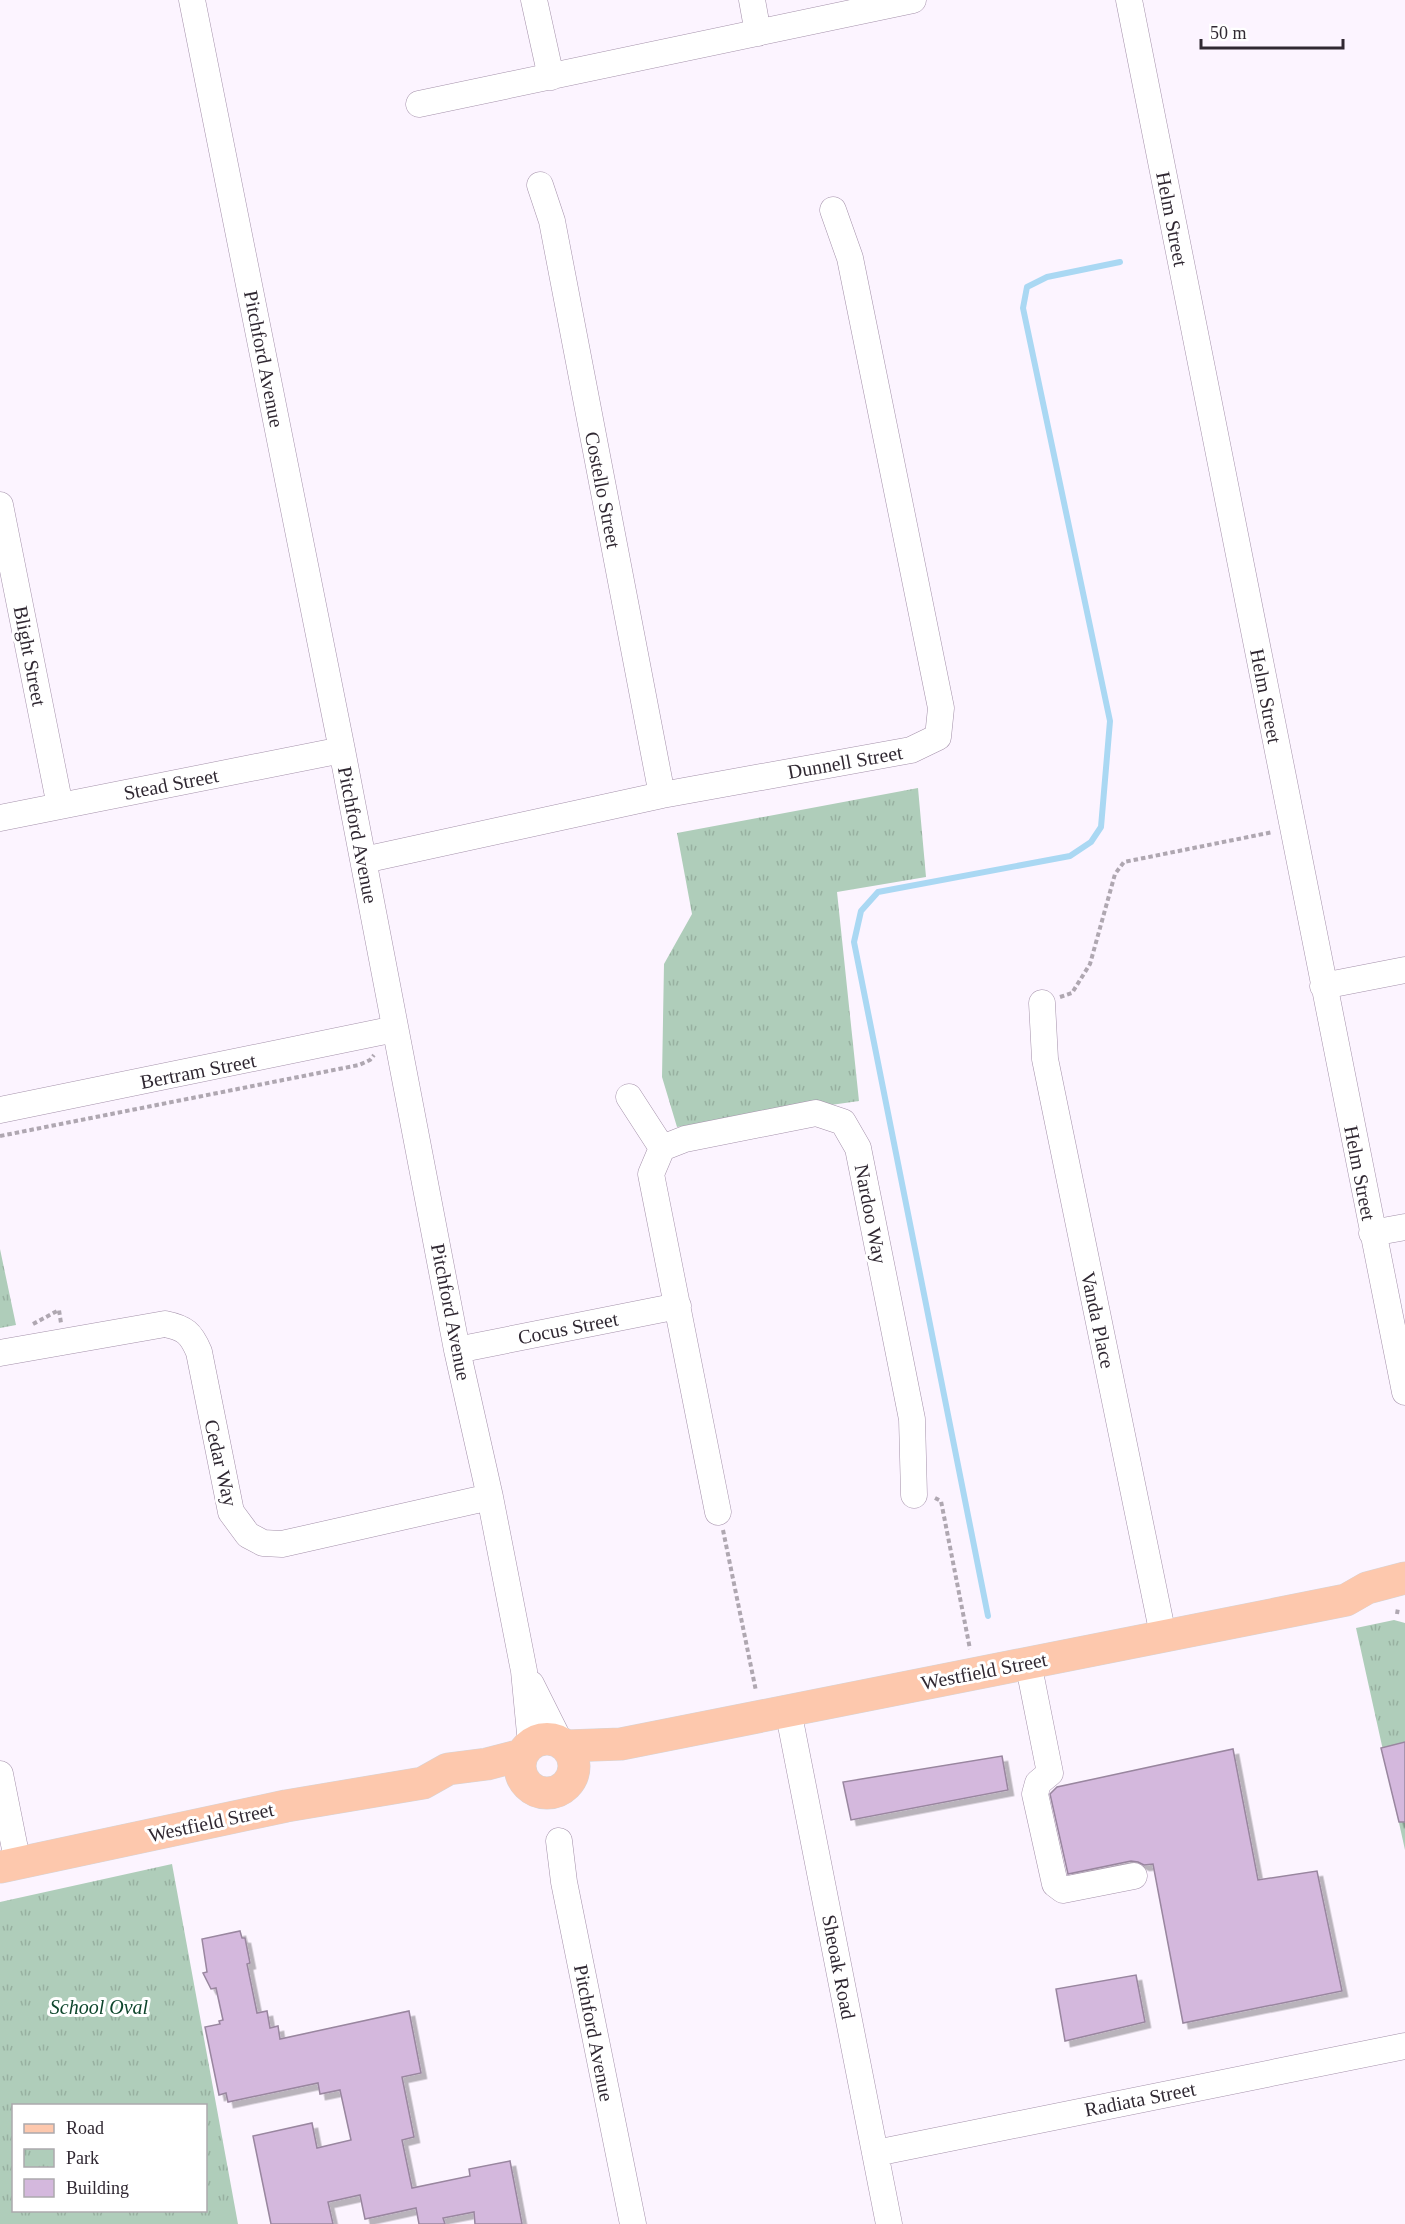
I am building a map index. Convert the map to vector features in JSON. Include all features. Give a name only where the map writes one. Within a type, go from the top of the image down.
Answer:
[{"type":"main road","name":"Westfield Street","points":[[9,1866],[286,1806],[423,1783],[443,1788],[469,1782],[541,1753],[621,1744],[1346,1600],[1367,1588],[1405,1578]]},
{"type":"main road","name":"Westfield Street","points":[[1346,1600],[1400,1608]]},
{"type":"main road","name":"Westfield Street","points":[[541,1753],[537,1792],[554,1793],[568,1784],[573,1776],[621,1744]]},
{"type":"main road","points":[[541,1753],[574,1760],[573,1776]]},
{"type":"street","name":"Pitchford Avenue","points":[[192,0],[364,861],[384,1032],[458,1350],[541,1753]]},
{"type":"street","points":[[534,0],[551,77]]},
{"type":"street","points":[[752,0],[758,33]]},
{"type":"street","name":"Helm Street","points":[[1129,0],[1405,1392]]},
{"type":"street","points":[[419,104],[903,1]]},
{"type":"street","name":"Costello Street","points":[[540,185],[552,221],[662,795]]},
{"type":"street","name":"Dunnell Street","points":[[364,861],[662,795],[911,750],[938,737],[941,708],[850,258],[832,210]]},
{"type":"street","name":"Blight Street","points":[[2,521],[60,806]]},
{"type":"street","name":"Stead Street","points":[[0,818],[342,750]]},
{"type":"street","points":[[1323,986],[1405,970]]},
{"type":"street","name":"Vanda Place","points":[[1042,1004],[1045,1059],[1163,1635]]},
{"type":"street","name":"Bertram Street","points":[[0,1110],[384,1032]]},
{"type":"street","points":[[629,1097],[662,1148],[651,1174],[718,1512]]},
{"type":"street","name":"Nardoo Way","points":[[662,1148],[685,1139],[816,1113],[843,1122],[858,1148],[926,1497]]},
{"type":"street","points":[[1372,1233],[1405,1227]]},
{"type":"street","name":"Cocus Street","points":[[458,1350],[678,1306]]},
{"type":"street","name":"Cedar Way","points":[[0,1353],[165,1324],[180,1327],[193,1338],[198,1352],[231,1512],[248,1535],[263,1543],[282,1544],[490,1497]]},
{"type":"street","points":[[1028,1662],[1050,1773],[1038,1783],[1035,1794],[1055,1884],[1063,1890],[1134,1876]]},
{"type":"street","name":"Sheoak Road","points":[[789,1710],[889,2224]]},
{"type":"street","points":[[0,1774],[9,1866]]},
{"type":"street","name":"Pitchford Avenue","points":[[559,1840],[564,1882],[633,2224]]},
{"type":"street","name":"Radiata Street","points":[[876,2153],[1405,2046]]},
{"type":"path","points":[[1042,1004],[1072,993],[1090,964],[1115,874],[1124,862],[1292,828]]},
{"type":"path","points":[[0,1136],[359,1065],[370,1060],[377,1052],[384,1032]]},
{"type":"path","points":[[926,1497],[941,1501],[970,1649]]},
{"type":"path","points":[[718,1512],[756,1691]]},
{"type":"green space","points":[[918,788],[926,877],[837,892],[859,1101],[677,1127],[662,1077],[664,964],[692,914],[677,833]]},
{"type":"green space","points":[[0,1249],[16,1325],[0,1328]]},
{"type":"green space","points":[[1394,1620],[1405,1623],[1405,1850],[1356,1628]]},
{"type":"green space","name":"School Oval","points":[[172,1864],[238,2224],[0,2224],[0,1902]]},
{"type":"building","points":[[1405,1742],[1405,1822],[1399,1822],[1381,1748]]},
{"type":"building","points":[[1233,1749],[1258,1880],[1317,1871],[1342,1991],[1183,2023],[1153,1864],[1144,1865],[1131,1861],[1068,1874],[1050,1794],[1057,1787]]},
{"type":"building","points":[[1002,1756],[1008,1790],[851,1820],[843,1782]]},
{"type":"building","points":[[240,1931],[242,1938],[245,1938],[250,1963],[247,1964],[257,2013],[267,2011],[270,2028],[278,2026],[280,2039],[409,2011],[421,2073],[402,2077],[414,2137],[402,2140],[412,2188],[470,2176],[469,2169],[510,2161],[522,2224],[475,2224],[474,2212],[443,2218],[445,2224],[419,2224],[416,2208],[365,2219],[360,2195],[328,2202],[333,2224],[271,2224],[253,2136],[312,2123],[317,2148],[351,2140],[340,2090],[320,2094],[318,2083],[228,2102],[226,2093],[219,2095],[205,2027],[220,2024],[219,2021],[223,2020],[216,1988],[211,1989],[203,1973],[207,1972],[202,1939]]},
{"type":"building","points":[[1136,1975],[1145,2022],[1065,2041],[1056,1989]]},
{"type":"waterway","points":[[988,1616],[854,942],[861,911],[878,892],[1070,856],[1091,842],[1101,827],[1110,721],[1023,308],[1027,287],[1047,277],[1120,262]]}]
